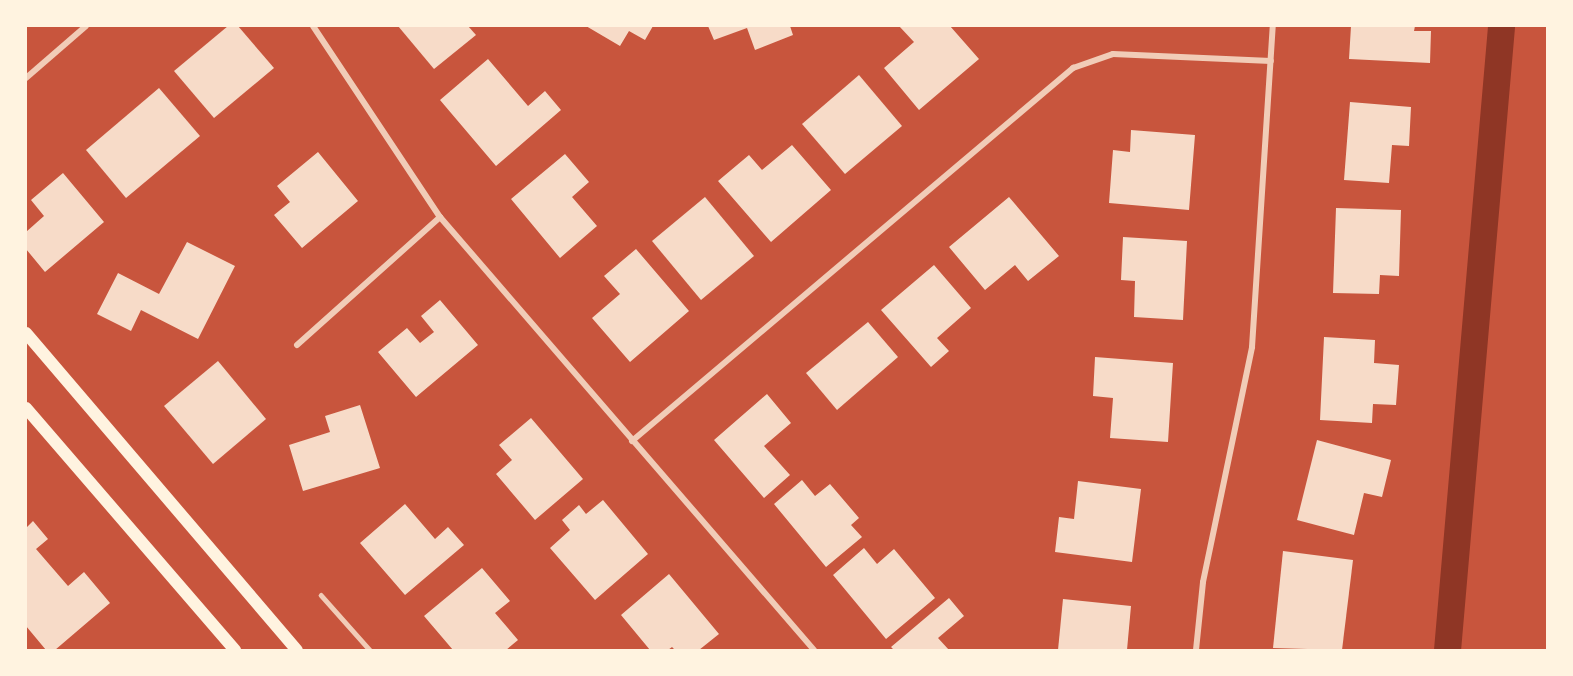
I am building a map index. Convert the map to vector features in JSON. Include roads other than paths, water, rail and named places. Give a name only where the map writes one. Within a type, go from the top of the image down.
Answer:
[{"type":"main road","points":[[26,333],[297,651]]},
{"type":"main road","points":[[26,408],[235,651]]},
{"type":"street","points":[[26,78],[86,26]]},
{"type":"street","points":[[313,26],[440,217],[813,651]]},
{"type":"street","points":[[1196,651],[1203,582],[1252,347],[1273,26]]},
{"type":"street","points":[[632,441],[1073,68],[1113,54],[1271,61]]},
{"type":"street","points":[[297,345],[440,217]]},
{"type":"lane","points":[[321,594],[370,651]]},
{"type":"waterway","points":[[1447,650],[1501,26]]}]
